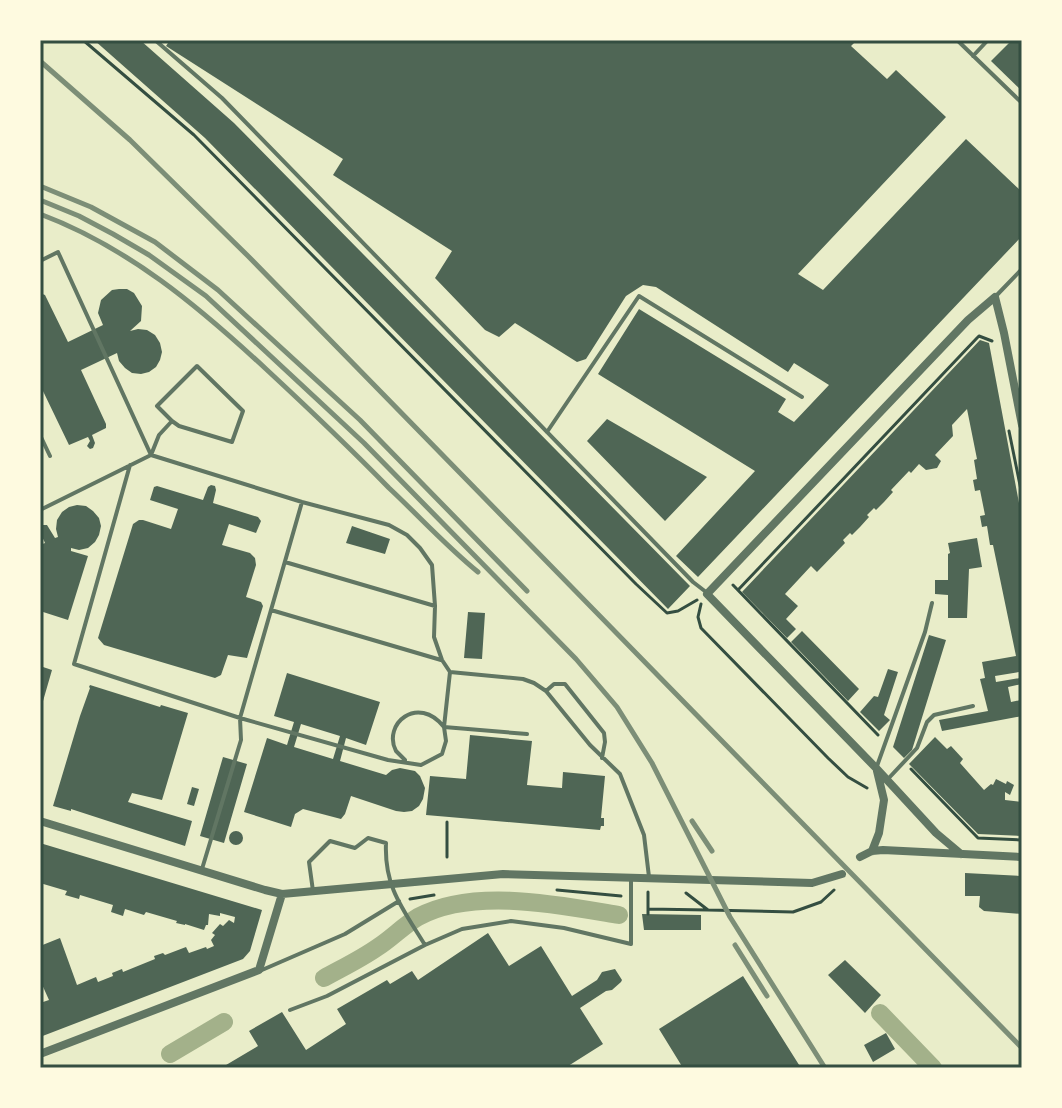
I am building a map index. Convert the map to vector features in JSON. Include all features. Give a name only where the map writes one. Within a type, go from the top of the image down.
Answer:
[{"type":"street","points":[[961,854],[936,833],[707,594],[968,320],[995,297],[1022,425]]},
{"type":"street","points":[[872,851],[879,833],[884,800],[876,768]]},
{"type":"street","points":[[40,821],[282,894],[503,874],[812,883],[842,874]]},
{"type":"street","points":[[860,857],[872,851],[1022,857]]},
{"type":"street","points":[[40,1054],[259,970],[282,894]]},
{"type":"lane","points":[[155,40],[222,98],[707,594]]},
{"type":"lane","points":[[957,40],[1022,103]]},
{"type":"lane","points":[[973,56],[988,40]]},
{"type":"lane","points":[[40,261],[58,252],[151,455],[302,502],[389,525],[407,535],[420,548],[432,565],[434,637],[450,672],[444,727],[446,741],[442,754],[421,765],[388,760],[240,718],[74,664],[130,465]]},
{"type":"lane","points":[[995,297],[1022,269]]},
{"type":"lane","points":[[547,432],[639,296],[802,397]]},
{"type":"lane","points":[[197,366],[243,411],[232,442],[179,426],[172,421],[157,406],[197,366]]},
{"type":"lane","points":[[40,510],[151,455],[159,435],[172,421]]},
{"type":"lane","points":[[40,435],[50,456]]},
{"type":"lane","points":[[201,871],[241,740],[240,718],[302,502]]},
{"type":"lane","points":[[285,562],[435,606]]},
{"type":"lane","points":[[876,768],[925,632],[932,603]]},
{"type":"lane","points":[[271,610],[442,660]]},
{"type":"lane","points":[[450,672],[523,679],[546,691],[602,758],[620,774],[644,835],[649,877]]},
{"type":"lane","points":[[546,691],[554,684],[565,684],[604,733],[602,758]]},
{"type":"lane","points":[[887,780],[917,748],[927,722],[934,715],[973,706]]},
{"type":"lane","points":[[407,762],[397,751],[393,739],[396,727],[405,716],[418,712],[429,713],[444,727],[527,734]]},
{"type":"lane","points":[[313,891],[309,862],[330,841],[355,848],[368,838],[386,843],[385,859],[390,883],[425,945]]},
{"type":"lane","points":[[290,1010],[327,996],[462,929],[511,921],[564,928],[631,944],[631,877]]},
{"type":"lane","points":[[259,970],[345,934],[399,901]]},
{"type":"path","points":[[83,40],[194,135],[667,613],[678,611],[707,594]]},
{"type":"path","points":[[886,743],[738,590],[979,336],[991,340]]},
{"type":"path","points":[[1007,418],[1022,495]]},
{"type":"path","points":[[707,594],[699,606],[701,628],[848,777],[863,787],[882,790]]},
{"type":"path","points":[[904,762],[978,838],[1022,840]]},
{"type":"path","points":[[447,822],[447,857]]},
{"type":"path","points":[[668,877],[708,910]]},
{"type":"path","points":[[549,890],[618,897],[631,892],[648,892],[648,911],[793,912],[821,902],[837,887]]},
{"type":"path","points":[[399,901],[443,892]]},
{"type":"building","points":[[94,40],[140,40],[234,123],[690,586],[668,609],[205,138]]},
{"type":"building","points":[[170,40],[857,40],[851,46],[887,79],[896,70],[946,117],[798,274],[823,290],[966,139],[1022,192],[1022,236],[698,577],[676,556],[755,471],[598,374],[639,309],[786,399],[778,412],[794,422],[829,385],[794,363],[788,372],[656,287],[643,285],[626,296],[586,359],[577,362],[515,323],[499,337],[485,330],[435,278],[452,251],[333,175],[343,159],[166,46]]},
{"type":"building","points":[[1012,40],[1022,40],[1022,91],[991,61]]},
{"type":"building","points":[[127,289],[134,293],[142,306],[141,321],[130,331],[147,330],[155,335],[162,352],[160,360],[149,372],[132,373],[119,361],[117,353],[81,370],[106,428],[92,435],[93,448],[87,446],[90,441],[88,437],[69,445],[40,390],[40,293],[45,295],[68,342],[103,325],[98,313],[101,300],[112,290]]},
{"type":"building","points":[[980,340],[989,343],[1022,519],[1022,684],[1008,687],[1011,702],[1021,700],[1022,716],[942,731],[939,720],[988,711],[980,679],[985,678],[982,662],[1016,656],[993,545],[990,545],[987,526],[982,527],[980,516],[985,515],[980,490],[975,491],[973,480],[977,479],[974,460],[977,459],[967,409],[952,425],[953,436],[935,455],[941,461],[937,468],[926,470],[919,464],[911,473],[909,471],[817,572],[811,566],[785,594],[798,606],[786,619],[796,629],[787,638],[742,592]],"holes":[[[1019,672],[1020,678],[996,682],[995,676]]]},
{"type":"building","points":[[607,419],[707,477],[665,521],[587,441]]},
{"type":"building","points":[[211,485],[216,490],[213,503],[258,517],[261,521],[256,533],[229,524],[222,545],[250,553],[255,558],[256,565],[246,597],[261,602],[263,606],[247,658],[228,655],[221,675],[215,678],[104,645],[98,638],[133,524],[143,520],[171,529],[178,509],[150,500],[154,487],[203,500]]},
{"type":"building","points":[[77,505],[93,511],[101,526],[95,542],[88,548],[71,548],[71,551],[88,556],[68,620],[40,611],[40,545],[45,543],[40,528],[47,525],[55,538],[58,537],[57,520],[62,512]]},
{"type":"building","points":[[352,526],[390,539],[385,554],[346,543]]},
{"type":"building","points":[[977,538],[982,567],[969,569],[967,618],[948,618],[948,595],[935,594],[935,580],[948,580],[948,543]]},
{"type":"building","points":[[468,612],[485,613],[482,659],[464,658]]},
{"type":"building","points":[[802,631],[859,689],[848,701],[791,642]]},
{"type":"building","points":[[929,635],[946,640],[912,750],[904,758],[893,747]]},
{"type":"building","points":[[40,666],[52,670],[41,708],[40,708]]},
{"type":"building","points":[[888,669],[898,672],[884,715],[890,720],[879,731],[860,712],[874,696],[878,697]]},
{"type":"building","points":[[287,673],[380,702],[366,745],[346,738],[340,761],[386,775],[400,768],[415,771],[425,788],[419,806],[412,811],[396,811],[351,796],[341,819],[303,809],[295,814],[291,827],[244,812],[267,738],[287,745],[294,722],[274,716]],"holes":[[[301,724],[340,736],[333,759],[294,747]]]},
{"type":"building","points":[[90,685],[188,713],[162,800],[132,793],[128,802],[192,821],[185,846],[53,806]]},
{"type":"building","points":[[470,735],[532,741],[527,785],[562,788],[563,772],[605,776],[601,818],[604,818],[604,826],[600,830],[426,815],[430,776],[466,779]]},
{"type":"building","points":[[935,737],[947,749],[951,746],[963,759],[960,763],[984,790],[996,779],[1014,785],[1010,795],[1005,792],[1005,800],[1022,802],[1022,836],[978,834],[909,764]]},
{"type":"building","points":[[223,757],[247,764],[224,843],[200,836]]},
{"type":"building","points":[[192,787],[199,789],[194,806],[187,804]]},
{"type":"building","points":[[236,831],[243,838],[236,845],[229,838]]},
{"type":"building","points":[[40,843],[262,910],[250,951],[243,959],[40,1037],[40,1003],[49,1000],[40,980],[40,946],[60,938],[77,985],[96,977],[98,982],[113,976],[112,973],[122,969],[123,972],[163,953],[165,955],[186,947],[189,953],[214,946],[211,940],[215,935],[212,933],[220,924],[223,926],[229,920],[234,923],[235,917],[209,914],[204,930],[146,912],[144,915],[125,909],[123,916],[111,912],[113,905],[80,895],[79,899],[65,895],[67,891],[40,883]]},
{"type":"building","points":[[965,873],[1022,876],[1022,914],[984,911],[979,907],[980,896],[965,896]]},
{"type":"building","points":[[642,914],[701,915],[701,930],[644,930]]},
{"type":"building","points":[[488,933],[509,966],[541,946],[572,996],[597,980],[602,972],[615,969],[621,982],[580,1008],[603,1044],[565,1068],[221,1068],[258,1046],[249,1031],[282,1012],[306,1050],[346,1024],[337,1009],[387,980],[390,984],[412,971],[418,980]]},
{"type":"building","points":[[845,960],[881,995],[865,1013],[828,975]]},
{"type":"building","points":[[743,976],[801,1068],[683,1068],[659,1029]]},
{"type":"building","points":[[886,1033],[895,1049],[873,1062],[864,1045]]},
{"type":"waterway","points":[[324,978],[372,951],[418,917],[440,908],[464,903],[517,901],[619,915]]},
{"type":"waterway","points":[[880,1013],[933,1068]]},
{"type":"waterway","points":[[170,1054],[224,1022]]},
{"type":"railway","points":[[40,61],[130,140],[248,256],[1022,1048]]},
{"type":"railway","points":[[40,186],[91,207],[155,242],[218,290],[360,420],[527,591]]},
{"type":"railway","points":[[40,200],[113,234],[149,255],[206,296],[364,443],[576,659],[617,707],[652,763],[730,917],[825,1068]]},
{"type":"railway","points":[[40,214],[103,243],[188,301],[282,384],[478,572]]},
{"type":"railway","points":[[692,821],[712,851]]},
{"type":"railway","points":[[735,945],[767,996]]}]
